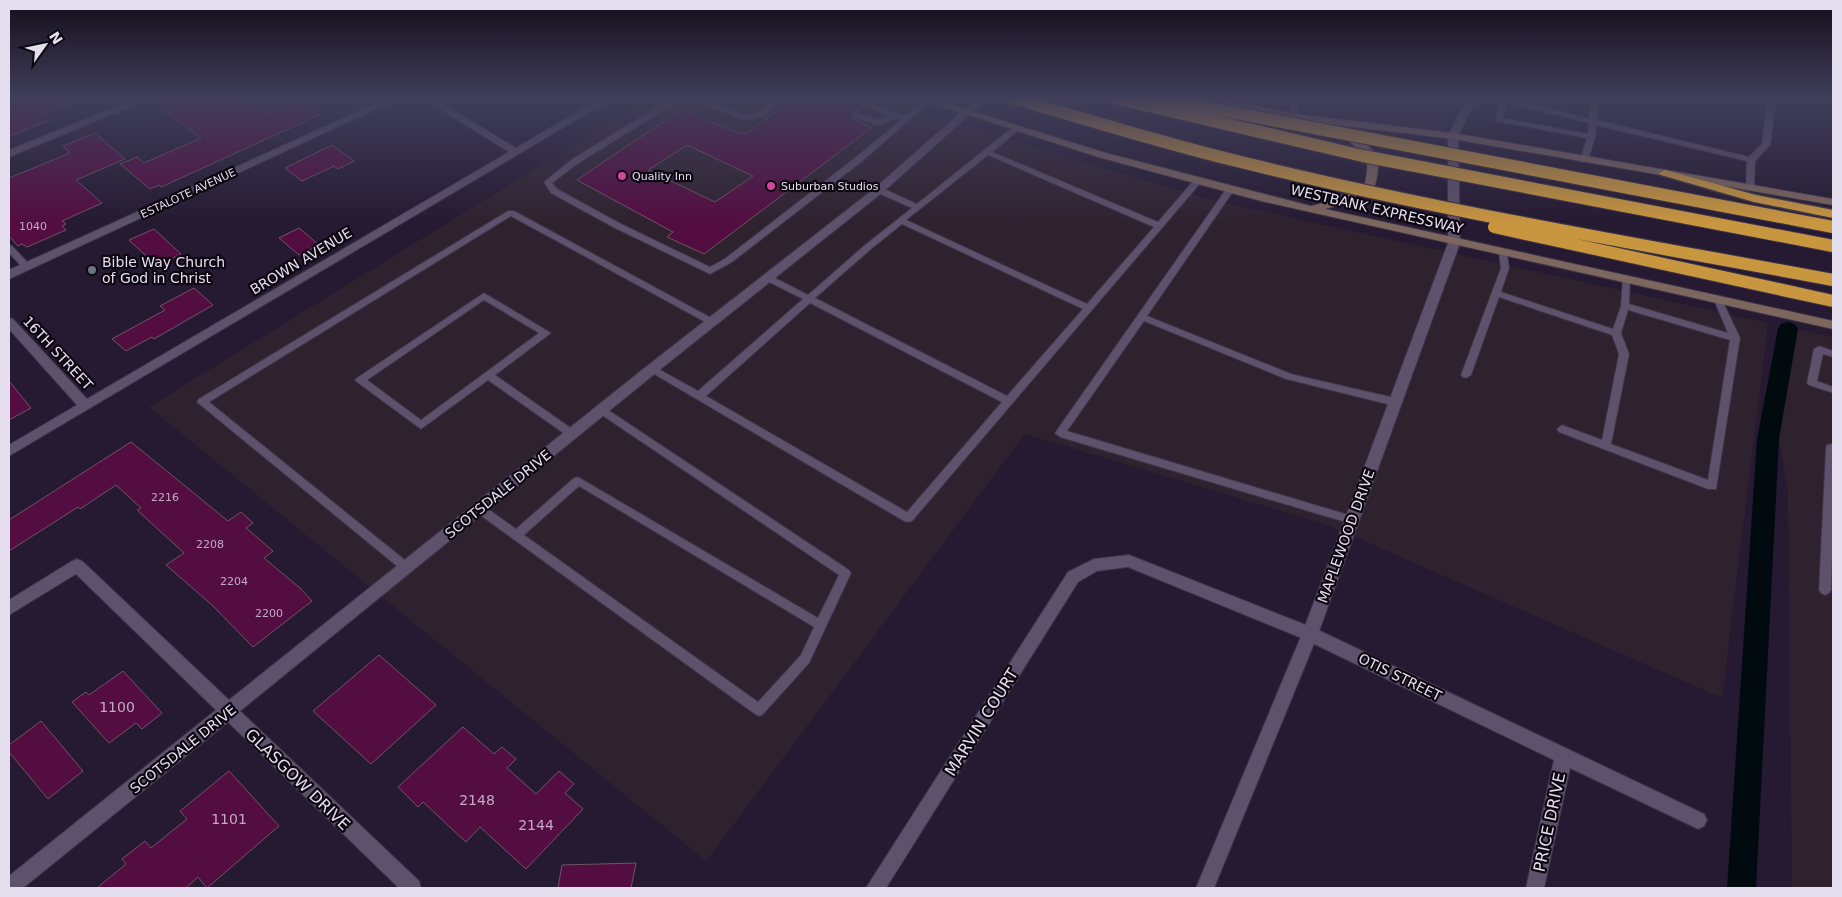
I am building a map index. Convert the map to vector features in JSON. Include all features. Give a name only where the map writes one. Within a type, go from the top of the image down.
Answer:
[{"type":"highway","name":"WESTBANK EXPRESSWAY","points":[[1153,140],[1270,170],[1432,205],[1833,280]]},
{"type":"highway","points":[[1289,140],[1363,156],[1833,246]]},
{"type":"highway","points":[[1376,140],[1833,227]]},
{"type":"highway","points":[[1270,170],[1362,198],[1833,301]]},
{"type":"highway","points":[[1665,172],[1754,198],[1833,214]]},
{"type":"main road","name":"WESTBANK EXPRESSWAY","points":[[1052,140],[1102,156],[1230,190],[1454,243],[1833,325]]},
{"type":"main road","points":[[1312,208],[1335,203],[1370,185],[1373,173],[1370,152],[1357,140]]},
{"type":"main road","points":[[1474,140],[1584,160],[1750,186],[1833,202]]},
{"type":"street","points":[[9,154],[44,140]]},
{"type":"street","name":"ESTALOTE AVENUE","points":[[9,275],[303,140]]},
{"type":"street","points":[[496,140],[516,152]]},
{"type":"street","name":"BROWN AVENUE","points":[[9,451],[537,140]]},
{"type":"street","name":"SCOTSDALE DRIVE","points":[[9,888],[572,434],[879,190],[935,140]]},
{"type":"street","name":"MAPLEWOOD DRIVE","points":[[1205,888],[1310,634],[1454,243],[1453,140]]},
{"type":"street","name":"16TH STREET","points":[[9,322],[86,406]]},
{"type":"street","name":"OTIS STREET","points":[[1094,565],[1128,561],[1310,634],[1698,820]]},
{"type":"street","name":"GLASGOW DRIVE","points":[[9,608],[77,565],[228,713],[412,888]]},
{"type":"street","name":"MARVIN COURT","points":[[876,888],[1073,577],[1094,565]]},
{"type":"street","name":"PRICE DRIVE","points":[[1535,888],[1564,756]]},
{"type":"lane","points":[[610,140],[574,162],[548,182],[554,191],[602,217],[710,270],[729,260],[882,140]]},
{"type":"lane","points":[[699,396],[901,221],[1001,140]]},
{"type":"lane","points":[[1584,160],[1590,140]]},
{"type":"lane","points":[[1669,140],[1751,160]]},
{"type":"lane","points":[[1750,186],[1751,160],[1766,145],[1767,140]]},
{"type":"lane","points":[[986,152],[1159,226]]},
{"type":"lane","points":[[652,370],[908,518],[1198,181]]},
{"type":"lane","points":[[879,190],[918,207]]},
{"type":"lane","points":[[1230,190],[1060,434],[1352,520]]},
{"type":"lane","points":[[407,568],[202,402],[511,213],[712,322]]},
{"type":"lane","points":[[901,221],[1088,308]]},
{"type":"lane","points":[[9,248],[27,266]]},
{"type":"lane","points":[[1466,375],[1505,268],[1503,253]]},
{"type":"lane","points":[[768,278],[1008,401]]},
{"type":"lane","points":[[1606,446],[1624,354],[1616,333],[1625,306],[1626,280]]},
{"type":"lane","points":[[1496,293],[1616,333]]},
{"type":"lane","points":[[484,296],[546,333],[488,375],[422,425],[360,380],[484,296]]},
{"type":"lane","points":[[1562,429],[1712,486],[1735,338],[1718,300]]},
{"type":"lane","points":[[1625,306],[1735,338]]},
{"type":"lane","points":[[1142,317],[1289,377],[1395,402]]},
{"type":"lane","points":[[1833,354],[1819,349],[1812,383],[1833,390]]},
{"type":"lane","points":[[488,375],[572,434]]},
{"type":"lane","points":[[480,509],[759,710],[806,659],[820,624],[845,573],[602,410]]},
{"type":"lane","points":[[1825,590],[1831,448],[1833,449]]},
{"type":"lane","points":[[516,535],[578,481],[820,624]]},
{"type":"shaded area","points":[[582,140],[1010,140],[1207,199],[1768,323],[1722,698],[1328,525],[1025,434],[706,861],[149,407]]},
{"type":"shaded area","points":[[1792,328],[1833,337],[1833,888],[1792,888],[1788,492],[1777,428],[1781,374]]},
{"type":"building","points":[[78,140],[103,140],[125,159],[76,180],[102,203],[62,221],[66,224],[62,226],[66,230],[27,247],[22,244],[18,246],[9,236],[9,178],[70,153],[63,146]]},
{"type":"building","points":[[197,140],[264,140],[161,187],[159,185],[150,189],[120,164],[137,157],[144,163]]},
{"type":"building","name":"Quality Inn","points":[[636,140],[855,140],[704,254],[667,237],[673,232],[577,180]],"holes":[[[687,145],[753,176],[715,202],[648,170]]]},
{"type":"building","points":[[332,145],[354,161],[338,169],[334,166],[302,181],[285,168]]},
{"type":"building","points":[[299,228],[319,245],[299,255],[279,238]]},
{"type":"building","points":[[154,229],[181,254],[157,266],[129,240]]},
{"type":"building","points":[[194,288],[213,305],[154,339],[152,337],[126,351],[112,339],[165,310],[160,306]]},
{"type":"building","points":[[9,381],[31,408],[9,420]]},
{"type":"building","points":[[131,442],[228,521],[241,512],[253,523],[246,528],[273,551],[264,558],[300,588],[312,601],[253,647],[212,605],[166,565],[184,553],[137,510],[141,508],[116,485],[80,509],[78,507],[9,551],[9,520]]},
{"type":"building","points":[[379,655],[436,705],[371,764],[313,711]]},
{"type":"building","points":[[123,671],[162,713],[142,729],[136,723],[109,743],[72,702],[86,692],[89,695]]},
{"type":"building","points":[[41,721],[83,771],[48,799],[9,752],[9,745]]},
{"type":"building","points":[[463,727],[494,754],[502,747],[516,759],[507,768],[536,794],[559,771],[574,784],[565,793],[583,809],[526,869],[480,827],[466,842],[423,802],[418,807],[398,787]]},
{"type":"building","points":[[229,771],[279,826],[207,888],[198,877],[186,888],[97,888],[126,864],[122,859],[145,841],[151,848],[187,819],[180,811]]},
{"type":"building","points":[[636,863],[631,888],[558,888],[562,865]]},
{"type":"waterway","points":[[1741,888],[1768,439],[1788,329]]},
{"type":"place","name":"Quality Inn","points":[[622,176]]},
{"type":"place","name":"Suburban Studios","points":[[771,186]]},
{"type":"place","name":"Bible Way Church of God in Christ","points":[[92,270]]}]
